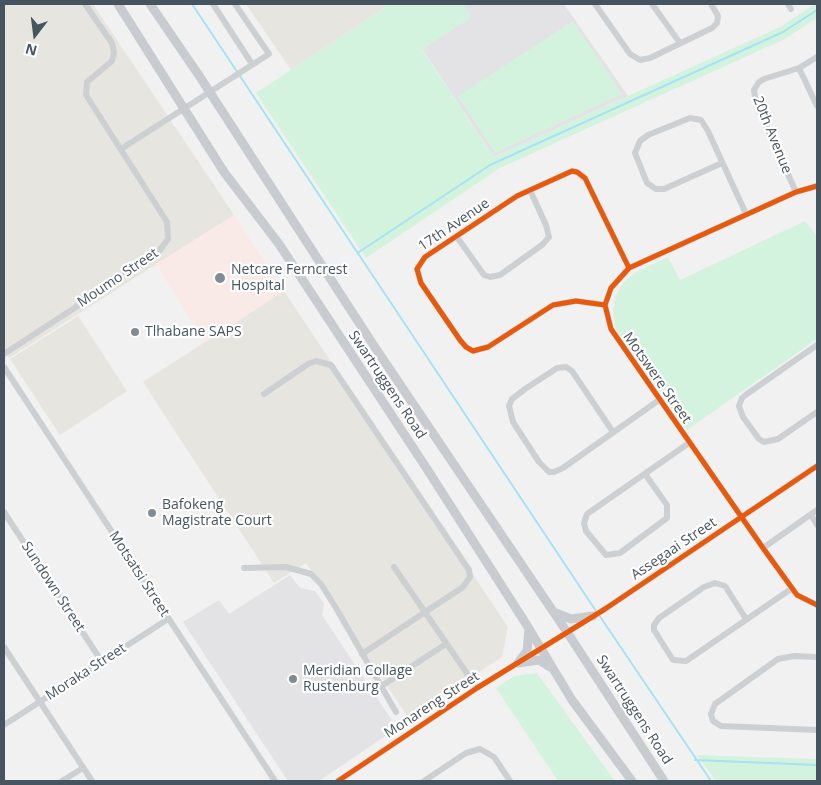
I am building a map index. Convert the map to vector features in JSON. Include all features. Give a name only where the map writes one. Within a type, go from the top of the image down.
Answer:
[{"type":"main road","name":"Swartruggens Road","points":[[118,4],[224,172],[278,244],[528,627],[594,733],[632,781]]},
{"type":"main road","name":"Swartruggens Road","points":[[150,4],[374,346],[567,632],[664,781]]},
{"type":"main road","points":[[548,606],[563,617],[583,619],[593,616]]},
{"type":"main road","points":[[518,663],[527,650],[528,627]]},
{"type":"main road","points":[[518,663],[539,660],[554,670]]},
{"type":"street","name":"Moumo Street","points":[[4,354],[157,254],[164,247],[169,232],[167,222],[86,94],[87,82],[112,61],[114,53],[112,43],[85,4]]},
{"type":"street","points":[[213,4],[252,64]]},
{"type":"street","points":[[121,149],[269,54],[235,4]]},
{"type":"street","points":[[595,4],[636,59],[650,58],[716,25],[718,16],[710,4]]},
{"type":"street","points":[[652,4],[680,43]]},
{"type":"street","name":"20th Avenue","points":[[796,192],[754,96],[759,82],[799,68],[817,58]]},
{"type":"street","points":[[799,68],[817,106]]},
{"type":"street","points":[[722,163],[664,189],[656,189],[647,183],[635,152],[640,141],[648,135],[690,118],[696,118],[705,124],[746,214]]},
{"type":"street","name":"17th Avenue","points":[[605,305],[576,301],[553,305],[488,347],[473,351],[460,340],[416,271],[424,257],[517,196],[572,171],[581,174],[629,268]]},
{"type":"street","points":[[605,305],[611,288],[629,268],[796,192],[817,186]]},
{"type":"street","points":[[457,237],[484,275],[490,277],[500,275],[542,246],[548,237],[546,225],[530,190]]},
{"type":"street","name":"Motswere Street","points":[[605,305],[610,329],[741,517],[792,588],[804,599],[817,605]]},
{"type":"street","points":[[817,345],[747,394],[742,398],[740,406],[743,416],[760,440],[764,442],[778,439],[817,412]]},
{"type":"street","points":[[264,394],[308,364],[316,361],[331,365],[469,570],[468,582],[463,587],[362,654]]},
{"type":"street","name":"Motsatsi Street","points":[[4,367],[275,781]]},
{"type":"street","points":[[613,432],[572,371],[566,367],[557,368],[525,389],[512,399],[509,406],[513,422],[539,462],[549,472],[564,468],[659,400]]},
{"type":"street","points":[[645,474],[667,505],[667,518],[620,553],[606,555],[586,531],[585,518],[591,511],[689,443]]},
{"type":"street","name":"Assegaai Street","points":[[541,649],[817,466]]},
{"type":"street","points":[[763,548],[817,510]]},
{"type":"street","name":"Sundown Street","points":[[4,512],[102,662]]},
{"type":"street","points":[[811,515],[817,525]]},
{"type":"street","points":[[244,568],[286,567],[311,574],[321,584],[396,712]]},
{"type":"street","points":[[394,567],[477,688]]},
{"type":"street","points":[[746,619],[725,586],[715,583],[704,587],[659,618],[654,625],[654,630],[672,660],[686,661],[792,588]]},
{"type":"street","name":"Moraka Street","points":[[4,726],[168,619]]},
{"type":"street","points":[[380,687],[446,644]]},
{"type":"street","points":[[4,647],[92,781]]},
{"type":"street","name":"Monareng Street","points":[[338,781],[477,688],[541,649]]},
{"type":"street","points":[[817,657],[794,656],[778,659],[714,704],[711,714],[713,721],[721,726],[817,730]]},
{"type":"street","points":[[424,781],[466,753],[480,750],[494,757],[510,781]]},
{"type":"street","points":[[62,781],[83,768]]},
{"type":"shaded area","points":[[4,4],[93,4],[234,215],[9,358],[4,349]]},
{"type":"shaded area","points":[[246,4],[384,4],[386,7],[291,70]]},
{"type":"shaded area","points":[[463,4],[564,4],[628,96],[494,157],[422,49],[471,17]]},
{"type":"shaded area","name":"Netcare Ferncrest Hospital","points":[[234,215],[284,291],[205,342],[156,264]]},
{"type":"shaded area","points":[[284,291],[508,627],[502,657],[409,719],[306,563],[274,583],[143,382]]},
{"type":"shaded area","points":[[78,316],[127,391],[60,435],[10,359]]},
{"type":"shaded area","name":"Meridian Collage Rustenburg","points":[[290,575],[300,588],[315,591],[324,604],[322,615],[397,728],[319,781],[288,781],[183,622],[219,600],[229,614]]},
{"type":"green space","points":[[384,4],[463,4],[471,17],[422,50],[494,157],[780,27],[815,4],[817,4],[817,18],[785,39],[500,168],[366,258],[256,93],[386,7]]},
{"type":"green space","points":[[573,21],[622,94],[495,153],[458,96]]},
{"type":"green space","points":[[805,221],[817,237],[817,339],[687,430],[615,329],[613,311],[615,297],[623,283],[636,272],[668,257],[680,280]]},
{"type":"green space","points":[[537,673],[615,781],[558,781],[496,688],[514,676]]},
{"type":"green space","points":[[697,755],[817,759],[817,781],[716,781]]},
{"type":"waterway","points":[[192,4],[596,611]]},
{"type":"waterway","points":[[359,252],[490,165],[783,32],[817,10]]},
{"type":"waterway","points":[[599,615],[711,781]]},
{"type":"waterway","points":[[695,760],[817,765]]},
{"type":"cycle path","points":[[605,305],[576,301],[553,305],[488,347],[473,351],[460,340],[421,283],[417,269],[425,257],[517,196],[572,171],[585,178],[629,268]]},
{"type":"cycle path","points":[[817,186],[796,192],[629,268],[611,288],[605,305],[611,329],[763,548],[797,595],[817,605]]},
{"type":"cycle path","points":[[338,781],[477,688],[605,609],[817,466]]},
{"type":"place","name":"Netcare Ferncrest Hospital","points":[[220,278]]},
{"type":"place","name":"Tlhabane SAPS","points":[[135,332]]},
{"type":"place","name":"Bafokeng Magistrate Court","points":[[152,513]]},
{"type":"place","name":"Meridian Collage Rustenburg","points":[[293,679]]}]
